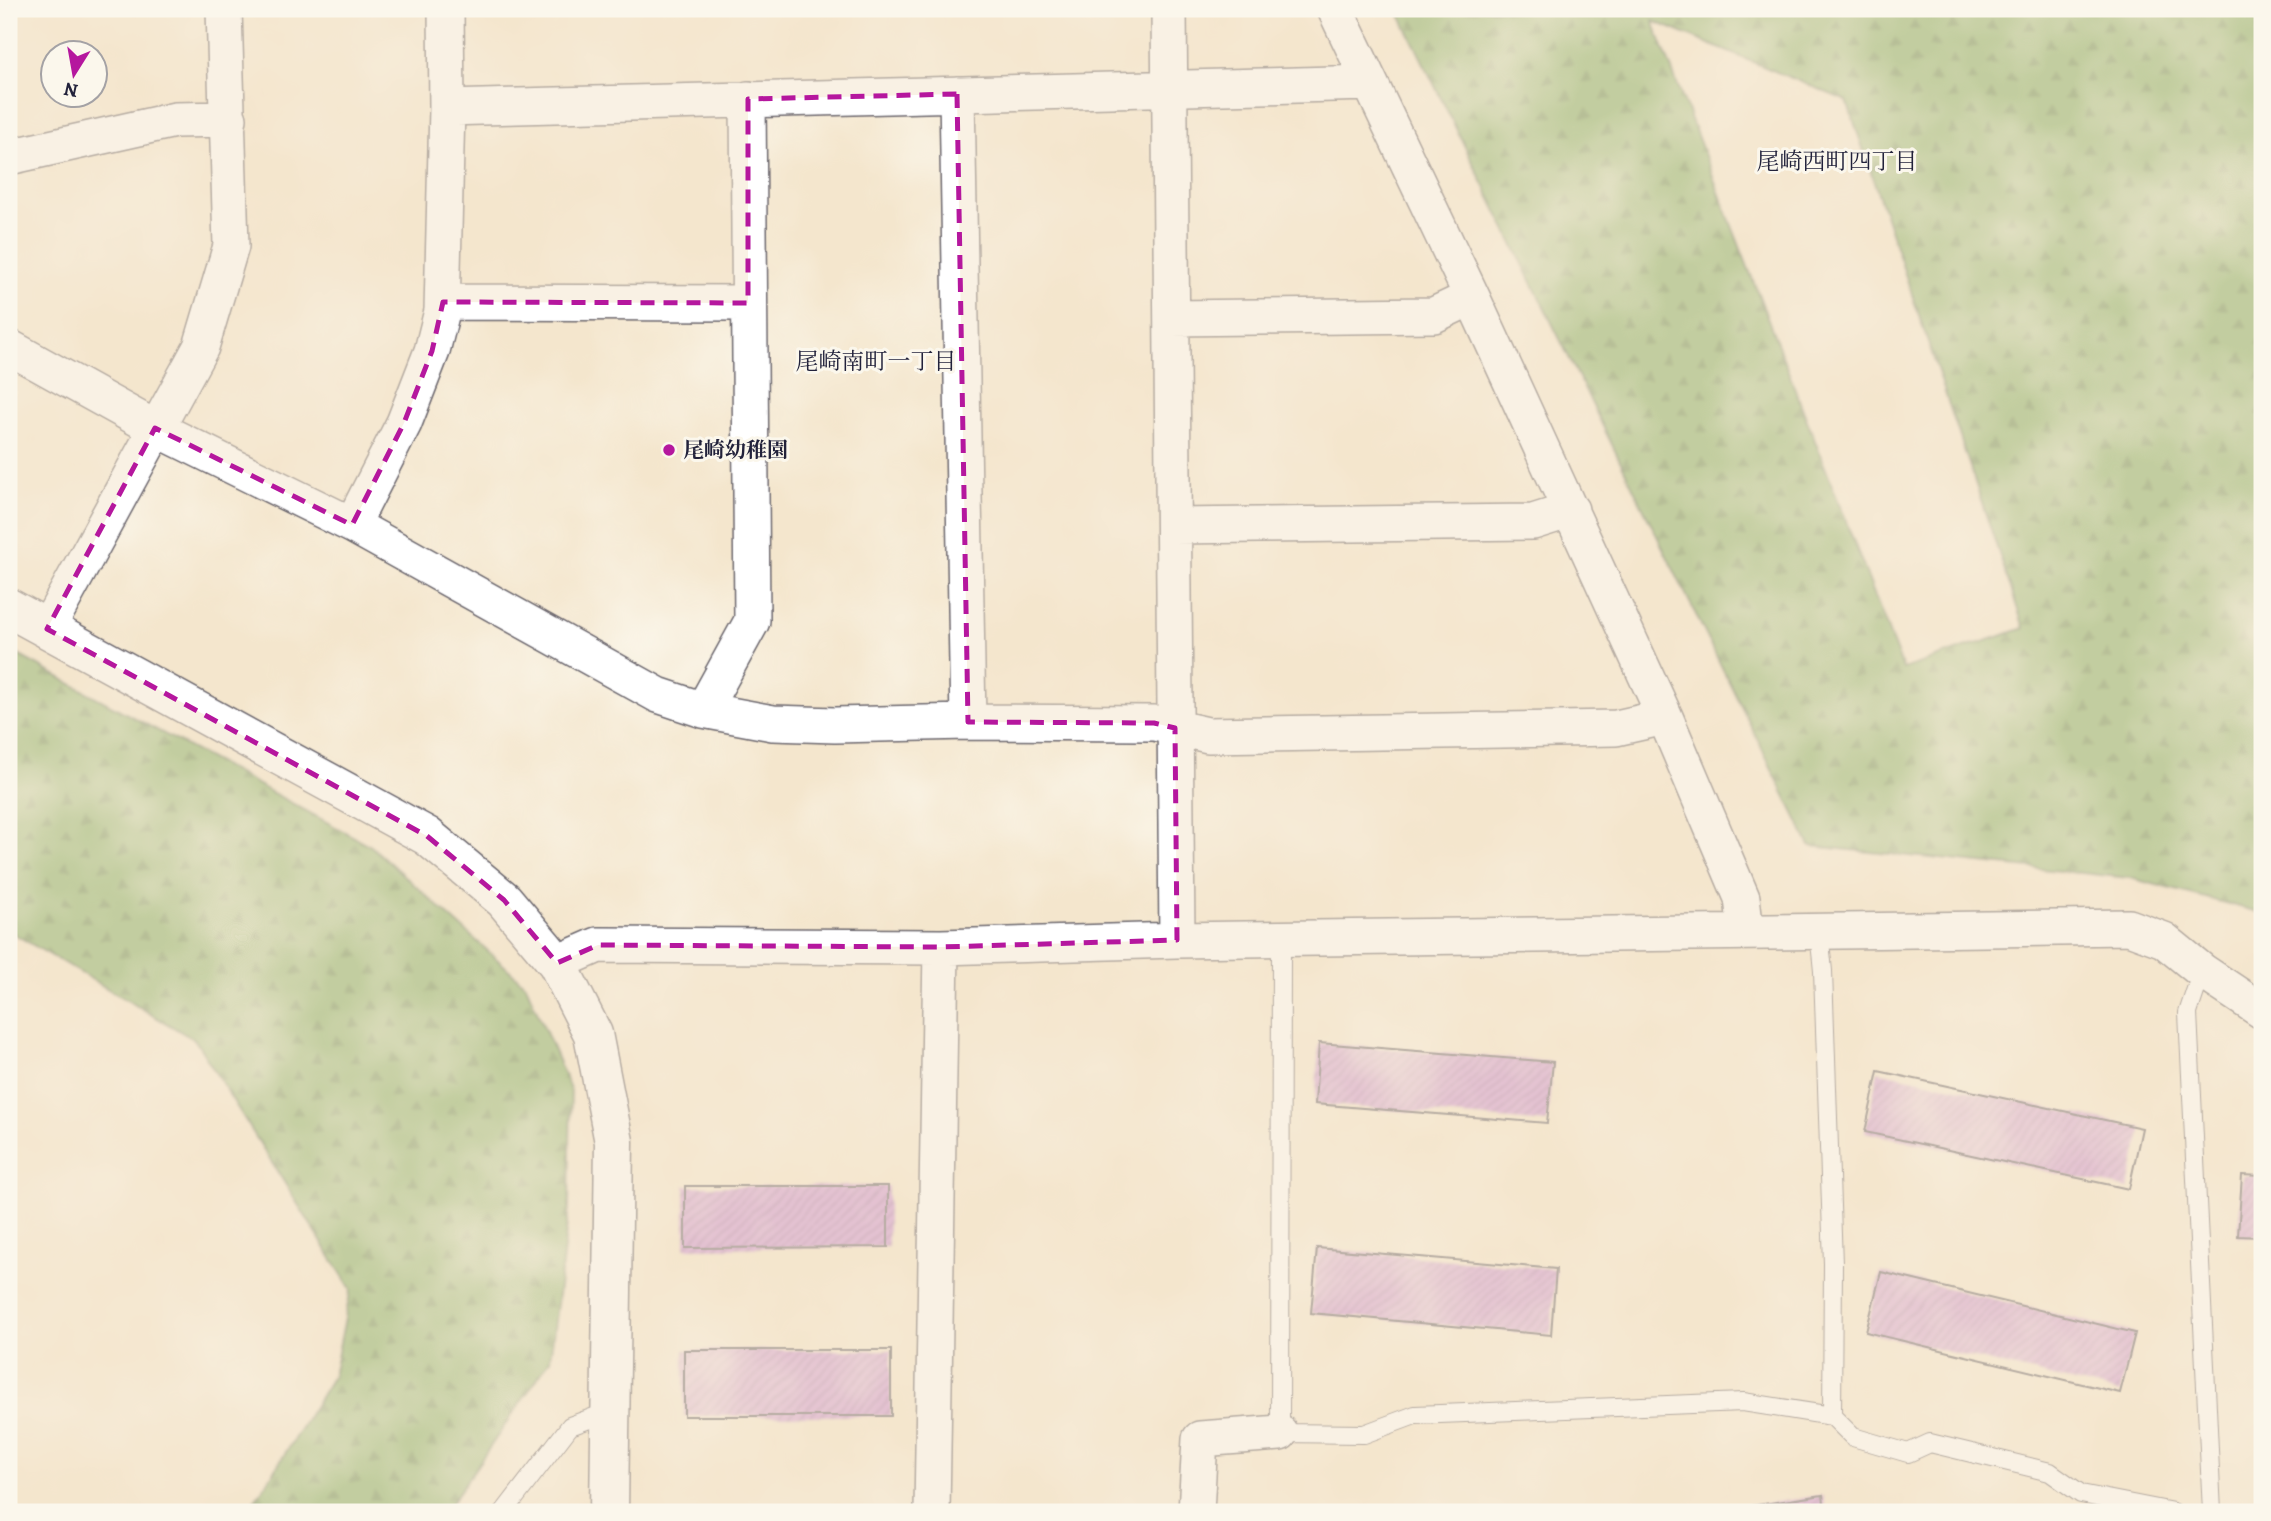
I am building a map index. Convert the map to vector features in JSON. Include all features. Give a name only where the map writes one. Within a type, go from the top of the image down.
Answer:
[{"type":"street","points":[[47,629],[201,346],[230,246],[229,119],[224,9]]},
{"type":"street","points":[[352,525],[404,423],[432,351],[443,302],[446,9]]},
{"type":"street","points":[[1169,9],[1177,940]]},
{"type":"street","points":[[1335,9],[1472,297],[1665,717],[1742,898],[1746,932]]},
{"type":"street","points":[[447,107],[1369,83]]},
{"type":"street","points":[[957,94],[968,722]]},
{"type":"street","points":[[704,710],[752,621],[748,99]]},
{"type":"street","points":[[9,157],[175,120],[229,119]]},
{"type":"street","points":[[1172,318],[1434,314],[1472,297]]},
{"type":"street","points":[[443,302],[748,303]]},
{"type":"street","points":[[9,347],[156,428],[352,525],[658,695],[704,710],[773,723],[1154,723],[1208,734],[1616,728],[1665,717]]},
{"type":"street","points":[[1174,526],[1533,522],[1571,510]]},
{"type":"street","points":[[9,608],[426,836],[504,901],[557,963],[593,1034],[614,1142],[609,1512]]},
{"type":"street","points":[[557,963],[598,945],[941,947],[1177,940],[2129,927],[2164,940],[2202,971],[2262,1011]]},
{"type":"street","points":[[932,1512],[941,947]]},
{"type":"street","points":[[1196,1512],[1200,1439],[1280,1433]]},
{"type":"lane","points":[[1819,932],[1823,971],[1833,1264],[1832,1416]]},
{"type":"lane","points":[[1281,939],[1280,1433],[1364,1434],[1415,1415],[1743,1402],[1832,1416],[1853,1437],[1908,1452],[1930,1443],[2050,1472],[2081,1494],[2173,1512]]},
{"type":"lane","points":[[2202,971],[2188,1013],[2212,1512]]},
{"type":"lane","points":[[504,1512],[570,1426],[611,1411]]},
{"type":"highlighted area","points":[[957,94],[968,722],[1154,723],[1175,728],[1177,940],[941,947],[598,945],[557,963],[504,900],[427,836],[47,629],[155,428],[352,525],[404,423],[432,351],[443,302],[748,303],[748,99]]},
{"type":"green space","points":[[1397,9],[2262,9],[2262,913],[2130,878],[1810,846]],"holes":[[[1653,21],[1847,101],[2024,628],[1903,669]]]},
{"type":"green space","points":[[9,650],[371,846],[526,985],[571,1091],[569,1208],[550,1360],[445,1512],[246,1512],[333,1376],[351,1289],[195,1040],[9,931]]},
{"type":"building","points":[[1319,1043],[1553,1062],[1547,1123],[1315,1104]]},
{"type":"building","points":[[1878,1071],[2142,1128],[2129,1189],[1865,1132]]},
{"type":"building","points":[[2242,1175],[2262,1176],[2262,1237],[2238,1236]]},
{"type":"building","points":[[685,1186],[888,1186],[888,1247],[685,1248]]},
{"type":"building","points":[[1317,1248],[1556,1269],[1551,1335],[1311,1313]]},
{"type":"building","points":[[1881,1272],[2135,1333],[2120,1393],[1866,1332]]},
{"type":"building","points":[[684,1350],[891,1350],[891,1416],[684,1416]]},
{"type":"building","points":[[1823,1495],[1825,1512],[1717,1512],[1717,1511]]},
{"type":"place","name":"尾崎幼稚園","points":[[669,450]]},
{"type":"district","name":"尾崎西町四丁目","points":[[1837,161]]},
{"type":"district","name":"尾崎南町一丁目","points":[[876,361]]}]
